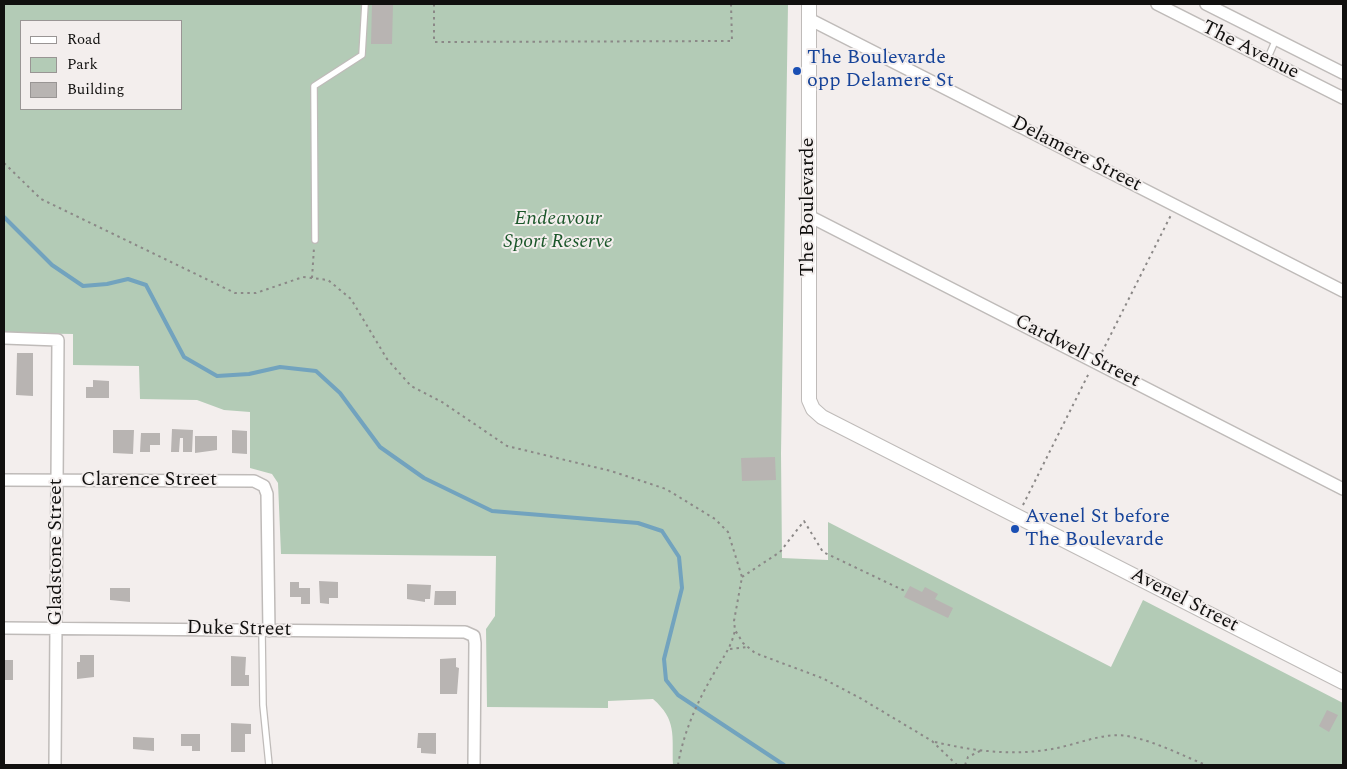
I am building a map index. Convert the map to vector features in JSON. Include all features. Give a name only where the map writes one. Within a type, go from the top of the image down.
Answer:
[{"type":"street","name":"The Boulevarde","points":[[809,4],[809,400],[813,409]]},
{"type":"street","name":"The Avenue","points":[[1157,4],[1343,98]]},
{"type":"street","name":"The Avenue","points":[[1206,4],[1343,74]]},
{"type":"street","name":"Delamere Street","points":[[809,19],[1343,291]]},
{"type":"street","name":"Cardwell Street","points":[[810,216],[1343,489]]},
{"type":"street","name":"Gladstone Street","points":[[4,338],[58,340],[56,765]]},
{"type":"street","name":"Avenel Street","points":[[813,409],[822,417],[1343,682]]},
{"type":"street","name":"Clarence Street","points":[[4,480],[254,481],[264,486],[267,494],[266,631]]},
{"type":"street","name":"Duke Street","points":[[4,628],[465,632],[474,636],[474,765]]},
{"type":"lane","points":[[315,240],[314,86],[362,55],[365,4]]},
{"type":"lane","points":[[1267,60],[1276,40]]},
{"type":"lane","points":[[266,631],[264,705],[269,765]]},
{"type":"path","points":[[434,4],[434,42],[732,41],[731,4]]},
{"type":"path","points":[[4,163],[41,199],[235,293],[256,292],[304,277],[328,280],[351,299],[387,359],[411,386],[442,402],[507,446],[611,471],[666,489],[715,519],[728,532],[742,577],[736,606],[735,630],[730,649],[712,675],[702,696],[686,735],[678,765]]},
{"type":"path","points":[[1018,516],[1095,361],[1103,351],[1176,206]]},
{"type":"path","points":[[312,278],[315,240]]},
{"type":"path","points":[[742,577],[780,552],[804,521],[823,552],[907,592]]},
{"type":"path","points":[[735,630],[755,653],[774,662],[822,678],[932,741],[957,765]]},
{"type":"path","points":[[730,649],[748,647]]},
{"type":"path","points":[[932,741],[980,750],[1011,752],[1051,749],[1100,738],[1126,736],[1155,744],[1206,765]]},
{"type":"path","points":[[965,765],[968,757],[980,750]]},
{"type":"green space","name":"Endeavour Sport Reserve","points":[[4,4],[788,4],[781,453],[782,558],[828,560],[828,522],[1111,667],[1143,600],[1343,703],[1343,765],[673,765],[673,736],[670,721],[653,699],[608,701],[608,708],[487,707],[486,629],[495,616],[496,556],[281,554],[278,483],[272,474],[250,468],[250,412],[224,410],[197,400],[140,399],[139,366],[73,365],[73,334],[4,333]]},
{"type":"building","points":[[372,4],[393,4],[392,44],[371,44]]},
{"type":"building","points":[[17,353],[33,353],[33,396],[16,395]]},
{"type":"building","points":[[93,380],[109,381],[109,398],[86,398],[86,387],[93,387]]},
{"type":"building","points":[[172,429],[193,430],[192,452],[183,452],[183,438],[180,438],[179,452],[171,452]]},
{"type":"building","points":[[113,430],[134,430],[133,454],[113,453]]},
{"type":"building","points":[[232,430],[247,431],[247,454],[232,453]]},
{"type":"building","points":[[141,433],[160,433],[160,445],[150,445],[150,452],[140,452]]},
{"type":"building","points":[[195,436],[217,436],[217,450],[195,453]]},
{"type":"building","points":[[775,457],[776,480],[742,481],[741,458]]},
{"type":"building","points":[[319,581],[338,582],[338,598],[329,598],[329,604],[320,603]]},
{"type":"building","points":[[290,582],[299,582],[299,588],[310,588],[310,604],[301,604],[301,597],[290,597]]},
{"type":"building","points":[[407,584],[431,585],[430,599],[425,599],[425,602],[407,599]]},
{"type":"building","points":[[910,586],[922,592],[925,587],[938,594],[935,599],[953,608],[948,618],[904,597]]},
{"type":"building","points":[[110,588],[130,588],[130,602],[110,600]]},
{"type":"building","points":[[435,591],[456,591],[456,605],[434,605]]},
{"type":"building","points":[[80,655],[94,655],[94,677],[77,679],[77,662],[80,662]]},
{"type":"building","points":[[231,656],[246,657],[245,675],[249,675],[249,686],[231,686]]},
{"type":"building","points":[[456,658],[456,667],[459,668],[457,694],[440,694],[440,659]]},
{"type":"building","points":[[4,660],[13,660],[13,680],[4,680]]},
{"type":"building","points":[[1327,710],[1338,715],[1329,732],[1319,726]]},
{"type":"building","points":[[231,723],[251,724],[251,734],[245,734],[245,752],[231,752]]},
{"type":"building","points":[[418,733],[436,733],[436,754],[421,753],[421,748],[417,748]]},
{"type":"building","points":[[181,734],[200,734],[200,751],[192,751],[192,746],[181,746]]},
{"type":"building","points":[[133,737],[154,738],[154,751],[133,749]]},
{"type":"waterway","points":[[4,217],[52,265],[83,286],[107,284],[128,279],[146,285],[184,357],[217,376],[249,374],[280,367],[316,371],[340,393],[380,447],[424,478],[492,511],[638,523],[662,531],[679,557],[682,588],[664,659],[666,680],[678,695],[784,765]]},
{"type":"place","name":"The Boulevarde opp Delamere St","points":[[797,71]]},
{"type":"place","name":"Avenel St before The Boulevarde","points":[[1015,529]]}]
